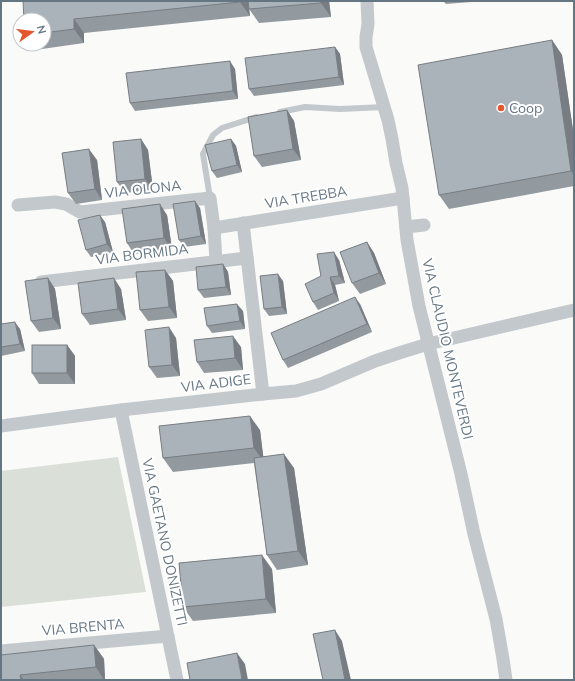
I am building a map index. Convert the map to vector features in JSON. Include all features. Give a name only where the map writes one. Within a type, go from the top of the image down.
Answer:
[{"type":"street","name":"VIA CLAUDIO MONTEVERDI","points":[[367,1],[368,24],[366,47],[384,107],[402,188],[412,271],[419,306],[496,619],[506,680]]},
{"type":"street","name":"VIA OLONA","points":[[18,205],[55,202],[66,204],[80,212],[210,198]]},
{"type":"street","points":[[210,198],[216,261]]},
{"type":"street","name":"VIA TREBBA","points":[[214,228],[403,198]]},
{"type":"street","name":"VIA ADIGE","points":[[1,426],[121,410],[263,394],[243,223]]},
{"type":"street","points":[[406,227],[424,225]]},
{"type":"street","name":"VIA BORMIDA","points":[[41,282],[247,258]]},
{"type":"street","points":[[263,394],[296,391],[321,384],[375,361],[428,344],[554,309],[574,310]]},
{"type":"street","name":"VIA GAETANO DONIZETTI","points":[[121,410],[177,680]]},
{"type":"street","name":"VIA BRENTA","points":[[1,651],[168,636]]},
{"type":"lane","points":[[210,198],[203,154],[213,135],[222,128],[269,114],[305,106],[340,109],[384,107]]},
{"type":"shaded area","points":[[118,457],[146,592],[1,607],[1,471]]},
{"type":"building","points":[[23,1],[240,1],[74,19],[74,29],[52,32],[52,12],[24,12]]},
{"type":"building","points":[[248,1],[320,1],[321,3],[249,9]]},
{"type":"building","name":"Coop","points":[[552,40],[571,171],[439,195],[418,65]]},
{"type":"building","points":[[335,47],[339,77],[249,89],[245,58]]},
{"type":"building","points":[[230,61],[233,91],[130,103],[126,73]]},
{"type":"building","points":[[287,110],[293,149],[254,156],[248,117]]},
{"type":"building","points":[[141,139],[145,179],[117,182],[113,142]]},
{"type":"building","points":[[231,139],[237,165],[212,171],[205,145]]},
{"type":"building","points":[[89,149],[95,189],[68,193],[62,153]]},
{"type":"building","points":[[195,201],[201,236],[179,240],[173,204]]},
{"type":"building","points":[[160,204],[164,238],[127,243],[122,209]]},
{"type":"building","points":[[100,215],[107,244],[86,250],[78,220]]},
{"type":"building","points":[[367,242],[379,273],[352,283],[340,252]]},
{"type":"building","points":[[334,252],[339,276],[330,277],[334,293],[313,302],[305,284],[321,276],[317,254]]},
{"type":"building","points":[[223,264],[226,287],[198,290],[196,267]]},
{"type":"building","points":[[165,270],[169,307],[140,310],[136,272]]},
{"type":"building","points":[[278,274],[282,307],[264,309],[260,276]]},
{"type":"building","points":[[48,278],[53,318],[31,321],[25,281]]},
{"type":"building","points":[[114,278],[118,309],[82,314],[78,283]]},
{"type":"building","points":[[355,297],[367,324],[283,360],[271,333]]},
{"type":"building","points":[[237,304],[240,321],[207,326],[204,308]]},
{"type":"building","points":[[15,322],[20,344],[1,347],[1,324]]},
{"type":"building","points":[[169,327],[172,365],[149,367],[145,330]]},
{"type":"building","points":[[233,336],[235,358],[197,362],[194,340]]},
{"type":"building","points":[[32,345],[67,345],[67,373],[32,373]]},
{"type":"building","points":[[250,416],[254,448],[163,458],[159,426]]},
{"type":"building","points":[[284,454],[298,551],[267,555],[254,458]]},
{"type":"building","points":[[262,555],[266,599],[183,607],[179,563]]},
{"type":"building","points":[[335,630],[345,680],[323,680],[313,634]]},
{"type":"building","points":[[94,645],[96,667],[20,675],[21,680],[1,680],[1,655]]},
{"type":"building","points":[[237,653],[242,679],[190,680],[187,663]]},
{"type":"place","name":"Coop","points":[[501,108]]}]
